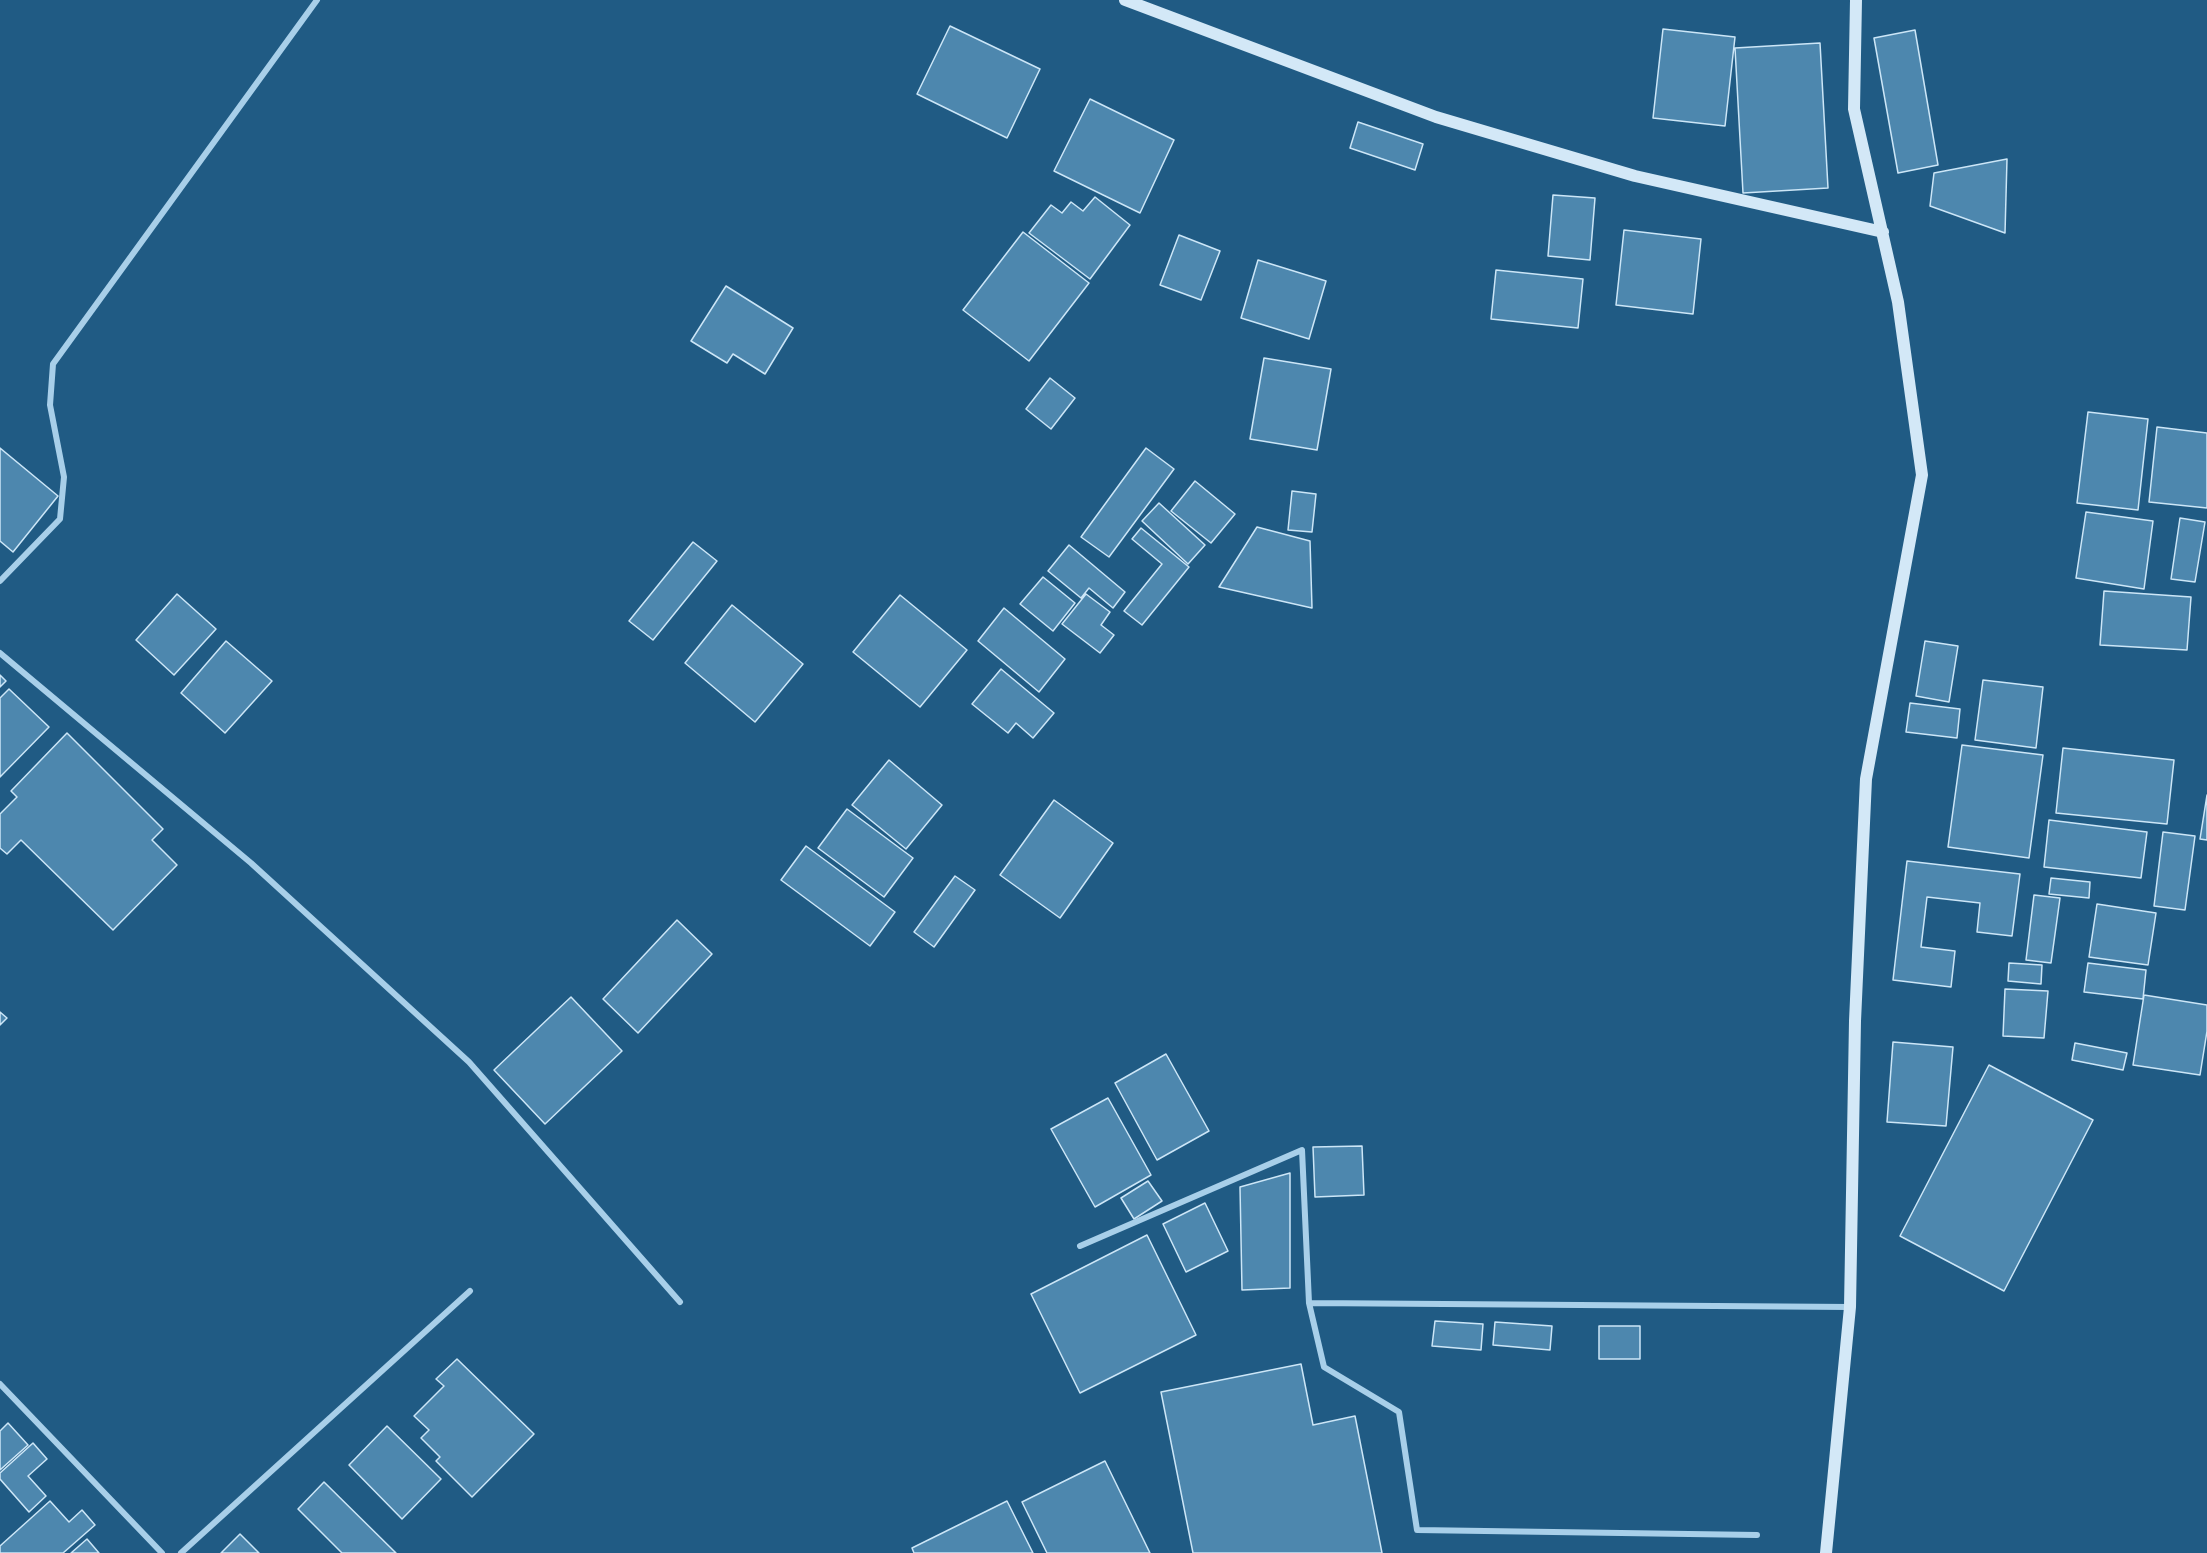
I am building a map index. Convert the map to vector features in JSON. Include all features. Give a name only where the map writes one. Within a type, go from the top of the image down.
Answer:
[{"type":"street","points":[[0,581],[60,519],[64,477],[50,405],[53,364],[317,0]]},
{"type":"street","points":[[1125,0],[1436,117],[1635,176],[1883,232]]},
{"type":"street","points":[[1826,1553],[1850,1307],[1855,1021],[1866,779],[1922,476],[1898,302],[1854,109],[1856,0]]},
{"type":"street","points":[[0,653],[251,863],[469,1062],[680,1302]]},
{"type":"street","points":[[1080,1246],[1302,1150],[1309,1303],[1324,1367],[1399,1412],[1417,1530],[1756,1535]]},
{"type":"street","points":[[181,1553],[470,1291]]},
{"type":"street","points":[[1309,1303],[1850,1307]]},
{"type":"street","points":[[0,1384],[162,1553]]},
{"type":"building","points":[[950,26],[1040,69],[1007,138],[917,94]]},
{"type":"building","points":[[1663,29],[1735,37],[1725,126],[1653,118]]},
{"type":"building","points":[[1915,30],[1938,165],[1898,173],[1874,38]]},
{"type":"building","points":[[1820,43],[1828,188],[1743,193],[1735,48]]},
{"type":"building","points":[[1090,99],[1174,140],[1140,213],[1054,171]]},
{"type":"building","points":[[1358,122],[1423,144],[1415,170],[1350,148]]},
{"type":"building","points":[[2007,159],[2005,233],[1930,206],[1934,173]]},
{"type":"building","points":[[1553,195],[1595,198],[1590,260],[1548,256]]},
{"type":"building","points":[[1095,197],[1130,225],[1090,279],[1029,233],[1051,205],[1062,213],[1071,202],[1083,211]]},
{"type":"building","points":[[1624,230],[1701,239],[1693,314],[1616,305]]},
{"type":"building","points":[[1023,232],[1089,283],[1029,361],[963,310]]},
{"type":"building","points":[[1179,235],[1220,251],[1201,300],[1160,285]]},
{"type":"building","points":[[1258,260],[1326,281],[1309,339],[1241,318]]},
{"type":"building","points":[[1496,270],[1583,279],[1578,328],[1491,319]]},
{"type":"building","points":[[726,286],[793,328],[765,374],[733,354],[727,363],[691,341]]},
{"type":"building","points":[[1264,358],[1331,369],[1317,450],[1250,439]]},
{"type":"building","points":[[1050,378],[1075,398],[1051,429],[1026,409]]},
{"type":"building","points":[[2088,412],[2148,419],[2138,510],[2077,503]]},
{"type":"building","points":[[2157,427],[2207,433],[2207,508],[2149,502]]},
{"type":"building","points":[[0,448],[58,496],[13,552],[0,541]]},
{"type":"building","points":[[1146,448],[1174,469],[1109,557],[1081,537]]},
{"type":"building","points":[[1195,481],[1235,514],[1211,543],[1171,511]]},
{"type":"building","points":[[1292,491],[1316,494],[1312,532],[1288,530]]},
{"type":"building","points":[[1159,503],[1205,545],[1188,564],[1142,521]]},
{"type":"building","points":[[2086,512],[2153,521],[2144,589],[2076,578]]},
{"type":"building","points":[[2180,518],[2205,522],[2195,582],[2171,579]]},
{"type":"building","points":[[1257,527],[1310,541],[1312,608],[1219,587]]},
{"type":"building","points":[[1141,528],[1189,567],[1142,625],[1124,611],[1162,564],[1132,539]]},
{"type":"building","points":[[693,542],[717,561],[653,640],[629,621]]},
{"type":"building","points":[[1069,545],[1125,592],[1113,608],[1089,588],[1081,598],[1048,571]]},
{"type":"building","points":[[1043,577],[1075,603],[1053,631],[1020,604]]},
{"type":"building","points":[[2104,591],[2191,597],[2187,650],[2100,645]]},
{"type":"building","points":[[177,594],[216,629],[174,675],[136,640]]},
{"type":"building","points":[[1086,594],[1110,612],[1101,625],[1114,635],[1100,653],[1062,624]]},
{"type":"building","points":[[900,595],[967,650],[920,707],[853,652]]},
{"type":"building","points":[[732,605],[803,664],[755,722],[685,663]]},
{"type":"building","points":[[1004,608],[1065,659],[1039,692],[978,641]]},
{"type":"building","points":[[226,641],[272,681],[225,733],[181,693]]},
{"type":"building","points":[[1925,641],[1958,646],[1949,702],[1916,696]]},
{"type":"building","points":[[1001,669],[1054,713],[1033,738],[1016,723],[1008,733],[972,704]]},
{"type":"building","points":[[0,675],[6,681],[0,687]]},
{"type":"building","points":[[1983,680],[2043,687],[2036,748],[1975,740]]},
{"type":"building","points":[[9,689],[49,727],[0,777],[0,698]]},
{"type":"building","points":[[1910,703],[1960,709],[1957,738],[1906,732]]},
{"type":"building","points":[[67,733],[163,829],[152,840],[177,865],[113,930],[21,840],[7,854],[0,848],[0,814],[17,797],[11,791]]},
{"type":"building","points":[[1962,745],[2043,755],[2029,858],[1948,847]]},
{"type":"building","points":[[2063,748],[2174,760],[2167,824],[2056,813]]},
{"type":"building","points":[[889,760],[942,805],[906,849],[852,805]]},
{"type":"building","points":[[2207,795],[2207,840],[2200,839]]},
{"type":"building","points":[[1054,800],[1113,843],[1060,918],[1000,875]]},
{"type":"building","points":[[847,809],[913,858],[884,897],[818,848]]},
{"type":"building","points":[[2049,820],[2147,832],[2141,878],[2044,867]]},
{"type":"building","points":[[2163,832],[2195,836],[2185,910],[2154,906]]},
{"type":"building","points":[[806,846],[895,912],[870,946],[781,880]]},
{"type":"building","points":[[1907,861],[2020,874],[2012,936],[1977,932],[1980,903],[1927,897],[1921,947],[1955,951],[1951,987],[1893,980]]},
{"type":"building","points":[[955,876],[975,890],[934,947],[914,932]]},
{"type":"building","points":[[2051,878],[2090,882],[2089,898],[2049,894]]},
{"type":"building","points":[[2034,895],[2060,898],[2051,963],[2026,960]]},
{"type":"building","points":[[2097,904],[2156,913],[2148,965],[2089,957]]},
{"type":"building","points":[[677,920],[712,954],[638,1033],[603,999]]},
{"type":"building","points":[[2009,963],[2042,965],[2041,984],[2008,981]]},
{"type":"building","points":[[2088,963],[2146,970],[2143,999],[2084,992]]},
{"type":"building","points":[[2005,989],[2048,991],[2044,1038],[2003,1036]]},
{"type":"building","points":[[2144,995],[2207,1005],[2207,1031],[2200,1075],[2133,1065]]},
{"type":"building","points":[[571,997],[622,1051],[545,1124],[494,1070]]},
{"type":"building","points":[[0,1012],[7,1018],[0,1025]]},
{"type":"building","points":[[1893,1042],[1953,1047],[1946,1126],[1887,1122]]},
{"type":"building","points":[[2075,1043],[2127,1053],[2123,1070],[2072,1060]]},
{"type":"building","points":[[1166,1054],[1209,1131],[1157,1160],[1115,1083]]},
{"type":"building","points":[[1989,1065],[2093,1120],[2004,1291],[1900,1236]]},
{"type":"building","points":[[1108,1098],[1151,1175],[1095,1207],[1051,1129]]},
{"type":"building","points":[[1362,1146],[1364,1195],[1315,1197],[1313,1147]]},
{"type":"building","points":[[1290,1173],[1290,1288],[1242,1290],[1240,1187]]},
{"type":"building","points":[[1148,1181],[1162,1201],[1134,1219],[1121,1198]]},
{"type":"building","points":[[1205,1203],[1228,1251],[1186,1272],[1163,1224]]},
{"type":"building","points":[[1147,1235],[1196,1335],[1080,1393],[1031,1294]]},
{"type":"building","points":[[1435,1321],[1483,1324],[1481,1350],[1432,1346]]},
{"type":"building","points":[[1495,1322],[1552,1326],[1550,1350],[1493,1345]]},
{"type":"building","points":[[1599,1326],[1640,1326],[1640,1359],[1599,1359]]},
{"type":"building","points":[[457,1359],[534,1434],[472,1497],[436,1461],[440,1457],[421,1438],[429,1430],[414,1416],[444,1386],[436,1379]]},
{"type":"building","points":[[1301,1364],[1313,1425],[1355,1416],[1382,1553],[1193,1553],[1161,1392]]},
{"type":"building","points":[[8,1423],[28,1445],[0,1470],[0,1431]]},
{"type":"building","points":[[387,1426],[441,1479],[402,1519],[349,1465]]},
{"type":"building","points":[[33,1443],[47,1459],[28,1476],[46,1496],[29,1512],[0,1479],[0,1473]]},
{"type":"building","points":[[1105,1461],[1150,1553],[1047,1553],[1022,1502]]},
{"type":"building","points":[[324,1482],[396,1553],[342,1553],[298,1509]]},
{"type":"building","points":[[50,1501],[69,1522],[82,1510],[95,1525],[63,1553],[0,1553],[0,1546]]},
{"type":"building","points":[[1007,1501],[1033,1553],[914,1553],[912,1548]]},
{"type":"building","points":[[240,1534],[259,1553],[221,1553]]},
{"type":"building","points":[[87,1539],[99,1553],[71,1553]]}]
